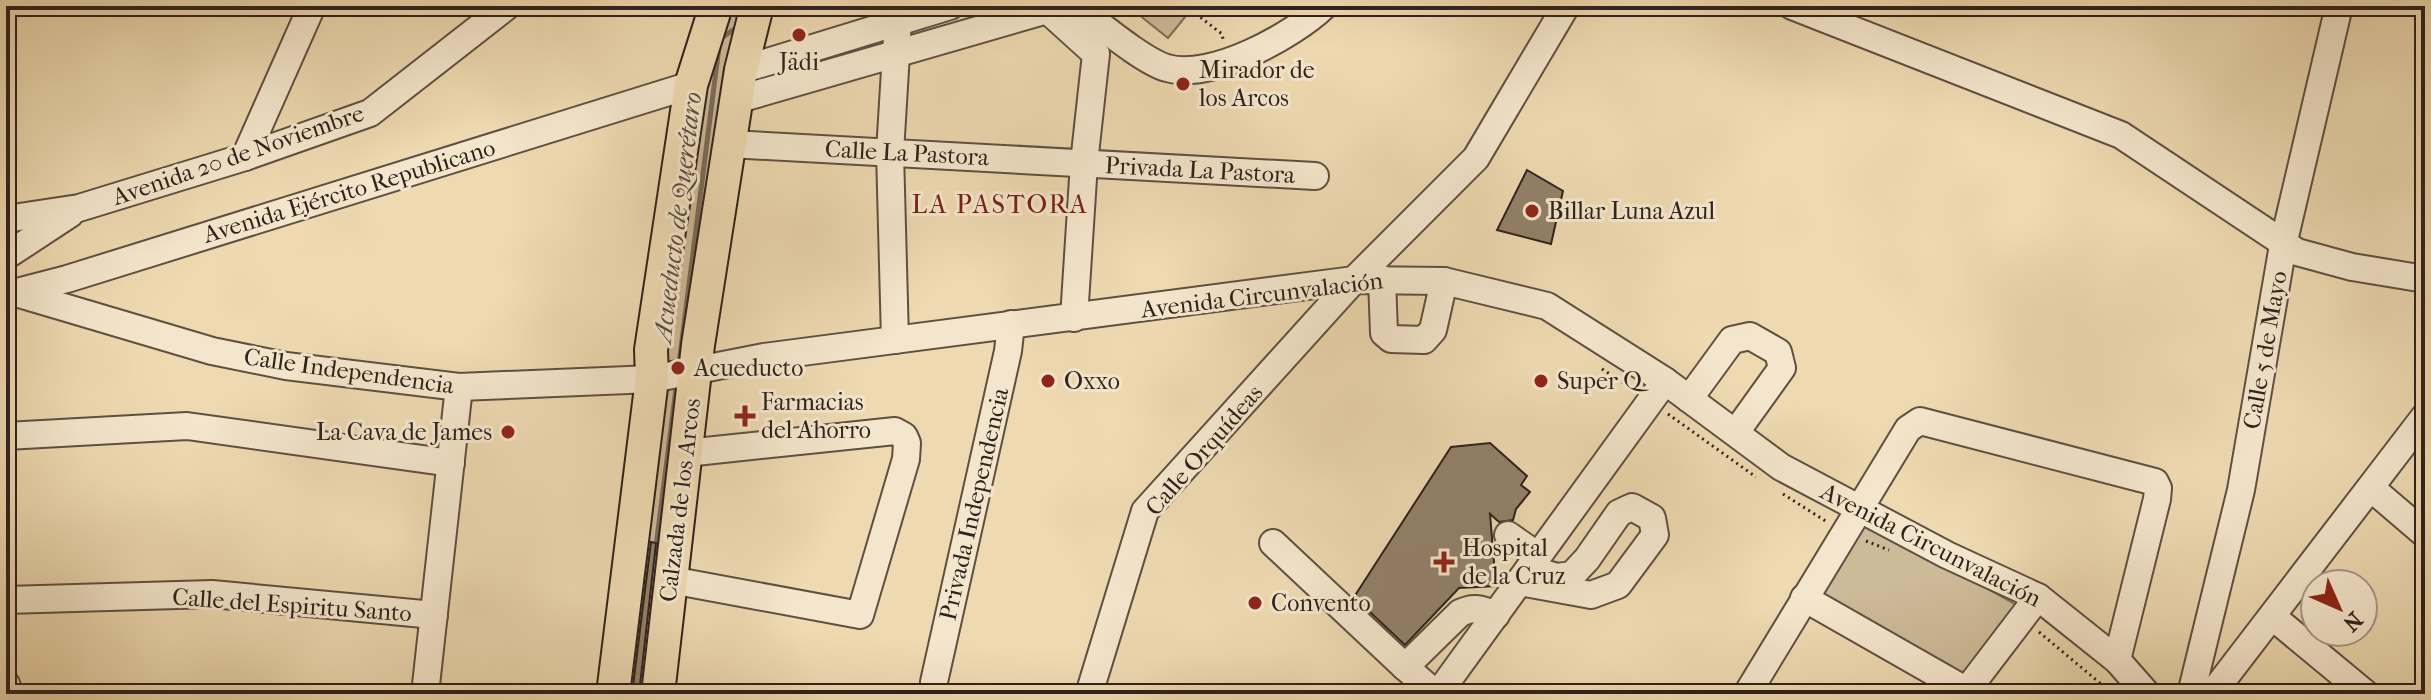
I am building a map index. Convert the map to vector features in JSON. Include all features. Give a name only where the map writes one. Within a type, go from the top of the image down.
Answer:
[{"type":"main road","name":"Calzada de los Arcos","points":[[613,694],[652,379],[651,350],[691,85],[716,6]]},
{"type":"main road","name":"Calzada de los Arcos","points":[[658,694],[696,363],[738,85],[757,6]]},
{"type":"main road","points":[[652,379],[696,363]]},
{"type":"street","points":[[245,157],[312,6]]},
{"type":"street","name":"Avenida 20 de Noviembre","points":[[6,219],[79,208],[245,157],[370,113],[507,6]]},
{"type":"street","points":[[738,85],[898,21],[950,6]]},
{"type":"street","points":[[1075,6],[1155,63],[1174,70],[1196,69],[1245,56],[1288,35],[1321,7]]},
{"type":"street","points":[[1354,280],[1476,158],[1566,6]]},
{"type":"street","points":[[1792,6],[2121,135],[2297,252],[2352,267],[2425,279]]},
{"type":"street","name":"Calle 5 de Mayo","points":[[2191,694],[2241,490],[2283,245],[2339,6]]},
{"type":"street","points":[[738,85],[896,53],[1045,8],[1096,54],[1084,163],[1074,318]]},
{"type":"street","points":[[895,340],[890,152],[898,21]]},
{"type":"street","name":"Avenida Ejército Republicano","points":[[8,293],[67,279],[691,85]]},
{"type":"street","name":"Calle La Pastora","points":[[730,144],[1084,163]]},
{"type":"street","name":"Privada La Pastora","points":[[1084,163],[1315,176]]},
{"type":"street","name":"Avenida 20 de Noviembre","points":[[6,256],[79,208]]},
{"type":"street","points":[[1382,279],[1384,333],[1391,339],[1413,340],[1424,340],[1433,330],[1444,281]]},
{"type":"street","name":"Avenida Circunvalación","points":[[696,363],[1074,318],[1354,280],[1444,281],[1547,306],[1658,391],[1689,399],[1736,432],[1773,479],[1852,520],[1947,555],[2029,609],[2117,660],[2147,694]]},
{"type":"street","name":"Calle Orquídeas","points":[[1089,694],[1145,511],[1354,280]]},
{"type":"street","name":"Calle Independencia","points":[[8,293],[212,351],[286,366],[459,387],[652,379]]},
{"type":"street","name":"Privada Independencia","points":[[934,682],[1008,351],[1011,324]]},
{"type":"street","points":[[1689,399],[1732,340],[1750,336],[1778,352],[1782,368],[1736,432]]},
{"type":"street","points":[[425,694],[459,387]]},
{"type":"street","points":[[1273,543],[1437,694],[1658,391]]},
{"type":"street","points":[[2212,694],[2425,416]]},
{"type":"street","points":[[1747,694],[1908,429],[1920,421],[2155,482],[2157,499],[2117,660]]},
{"type":"street","points":[[6,436],[187,426],[451,463]]},
{"type":"street","points":[[671,580],[860,615],[906,459],[907,443],[904,436],[895,431],[686,453]]},
{"type":"street","points":[[2371,488],[2425,534]]},
{"type":"street","points":[[1508,535],[1529,569],[1591,595],[1618,585],[1655,535],[1652,518],[1632,507],[1619,513],[1572,575],[1557,577],[1529,569]]},
{"type":"street","name":"Calle del Espiritu Santo","points":[[6,600],[212,594],[434,615]]},
{"type":"street","points":[[1804,598],[1965,693],[2029,609]]},
{"type":"street","points":[[1405,667],[1460,613],[1478,608],[1496,615]]},
{"type":"street","name":"Avenida Circunvalación","points":[[2029,609],[2131,694]]},
{"type":"street","points":[[2273,617],[2366,694]]},
{"type":"street","points":[[6,684],[10,694]]},
{"type":"path","points":[[1191,10],[1222,34]]},
{"type":"path","points":[[1596,364],[1658,391],[1773,479],[1852,520],[1894,552]]},
{"type":"path","points":[[2029,609],[2113,694]]},
{"type":"shaded area","points":[[728,6],[747,6],[651,694],[622,694],[670,286],[707,69]]},
{"type":"shaded area","points":[[1128,6],[1194,6],[1168,38]]},
{"type":"shaded area","points":[[1852,519],[1940,562],[2027,611],[1967,691],[1804,598]]},
{"type":"building","name":"Billar Luna Azul","points":[[1527,170],[1563,191],[1551,244],[1497,230]]},
{"type":"building","name":"Hospital de la Cruz","points":[[1490,443],[1527,476],[1521,485],[1530,492],[1516,509],[1513,520],[1499,522],[1490,514],[1496,586],[1459,588],[1405,645],[1354,597],[1451,447]]},
{"type":"building","points":[[651,542],[656,543],[639,694],[632,694]]},
{"type":"waterway","name":"Acueducto de Querétaro","points":[[679,364],[720,39],[739,26]]},
{"type":"waterway","name":"Acueducto de Querétaro","points":[[655,554],[677,381]]},
{"type":"place","name":"Jädi","points":[[799,35]]},
{"type":"place","name":"Mirador de los Arcos","points":[[1183,84]]},
{"type":"place","name":"Billar Luna Azul","points":[[1532,211]]},
{"type":"place","name":"Acueducto","points":[[678,368]]},
{"type":"place","name":"Oxxo","points":[[1048,381]]},
{"type":"place","name":"Super Q","points":[[1541,381]]},
{"type":"place","name":"Farmacias del Ahorro","points":[[745,416]]},
{"type":"place","name":"La Cava de James","points":[[508,432]]},
{"type":"place","name":"Hospital de la Cruz","points":[[1444,562]]},
{"type":"place","name":"Convento","points":[[1255,603]]},
{"type":"district","name":"LA PASTORA","points":[[1000,204]]}]
